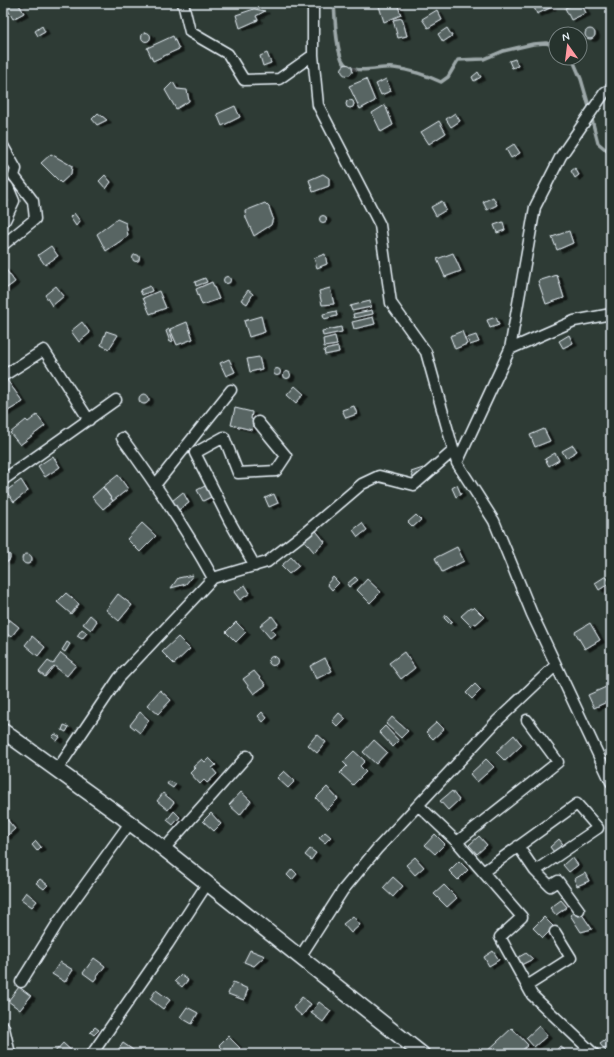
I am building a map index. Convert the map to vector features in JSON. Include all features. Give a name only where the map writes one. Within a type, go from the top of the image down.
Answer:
[{"type":"main road","points":[[3,731],[164,849],[422,1054]]},
{"type":"street","points":[[183,3],[190,32],[228,54],[244,80],[279,79],[312,55]]},
{"type":"street","points":[[312,3],[312,55],[318,106],[380,225],[391,303],[426,352],[457,463],[494,521],[532,614],[611,782]]},
{"type":"street","points":[[457,463],[510,349],[535,207],[561,156],[604,92],[611,89]]},
{"type":"street","points":[[3,147],[16,169],[14,176],[33,201],[35,219],[3,245]]},
{"type":"street","points":[[3,182],[8,187],[14,201],[3,222]]},
{"type":"street","points":[[510,349],[574,321],[611,314]]},
{"type":"street","points":[[3,376],[44,350],[89,420]]},
{"type":"street","points":[[156,484],[231,390]]},
{"type":"street","points":[[3,480],[116,400]]},
{"type":"street","points":[[255,566],[229,520],[195,453],[224,437],[238,473],[276,472],[286,456],[258,422]]},
{"type":"street","points":[[122,438],[156,484],[196,546],[213,578]]},
{"type":"street","points":[[57,770],[119,678],[213,578],[267,562],[307,531],[362,484],[379,476],[414,485],[453,451]]},
{"type":"street","points":[[300,957],[342,890],[377,850],[497,721],[556,665]]},
{"type":"street","points":[[457,842],[558,762],[527,720]]},
{"type":"street","points":[[164,849],[247,756]]},
{"type":"street","points":[[483,872],[577,804],[598,828],[535,871]]},
{"type":"street","points":[[418,805],[457,842],[522,917],[500,937],[532,995],[594,1054]]},
{"type":"street","points":[[21,982],[59,921],[130,824]]},
{"type":"street","points":[[518,846],[535,871],[550,886],[558,881],[579,910]]},
{"type":"street","points":[[92,1054],[168,944],[207,884]]},
{"type":"street","points":[[527,986],[571,958],[555,932]]},
{"type":"street","points":[[3,1026],[10,1054]]},
{"type":"building","points":[[4,3],[18,3],[24,13],[13,19]]},
{"type":"building","points":[[378,3],[397,3],[401,15],[384,22]]},
{"type":"building","points":[[532,3],[550,3],[552,7],[537,14]]},
{"type":"building","points":[[576,3],[581,3],[586,13],[571,20],[565,8]]},
{"type":"building","points":[[254,9],[265,11],[256,16],[258,20],[240,28],[236,15]]},
{"type":"building","points":[[437,10],[442,20],[428,28],[422,19]]},
{"type":"building","points":[[402,18],[407,36],[398,38],[393,20]]},
{"type":"building","points":[[42,26],[45,32],[38,36],[35,31]]},
{"type":"building","points":[[447,28],[452,36],[443,42],[438,34]]},
{"type":"building","points":[[590,29],[595,34],[592,38],[588,38],[588,30]]},
{"type":"building","points":[[146,32],[151,37],[146,42],[141,37]]},
{"type":"building","points":[[173,36],[179,49],[153,61],[147,48]]},
{"type":"building","points":[[267,53],[271,63],[263,66],[260,56]]},
{"type":"building","points":[[515,59],[518,66],[512,68],[509,61]]},
{"type":"building","points":[[347,64],[351,66],[353,70],[351,74],[347,76],[343,74],[341,70],[343,66]]},
{"type":"building","points":[[478,72],[481,77],[474,81],[472,77]]},
{"type":"building","points":[[366,79],[375,101],[360,109],[349,86]]},
{"type":"building","points":[[386,79],[391,91],[381,95],[376,84]]},
{"type":"building","points":[[173,82],[177,89],[187,90],[189,101],[176,109],[165,90]]},
{"type":"building","points":[[348,100],[352,100],[354,104],[352,108],[348,108],[346,106],[346,102]]},
{"type":"building","points":[[385,105],[393,125],[381,132],[372,113]]},
{"type":"building","points":[[235,106],[240,117],[222,126],[217,114]]},
{"type":"building","points":[[98,113],[107,120],[97,125],[92,119]]},
{"type":"building","points":[[455,113],[460,121],[451,127],[446,119]]},
{"type":"building","points":[[439,121],[446,133],[429,144],[421,132]]},
{"type":"building","points":[[514,144],[520,153],[511,158],[506,149]]},
{"type":"building","points":[[51,154],[72,166],[71,174],[61,183],[41,163]]},
{"type":"building","points":[[575,168],[579,175],[575,178],[571,171]]},
{"type":"building","points":[[323,174],[329,178],[329,186],[313,192],[309,180]]},
{"type":"building","points":[[105,175],[111,182],[106,189],[99,181]]},
{"type":"building","points":[[493,197],[497,205],[487,210],[483,202]]},
{"type":"building","points":[[442,201],[446,210],[436,216],[431,207]]},
{"type":"building","points":[[265,203],[269,207],[273,218],[271,225],[254,236],[246,218],[245,211]]},
{"type":"building","points":[[74,213],[80,221],[76,226],[70,217]]},
{"type":"building","points":[[323,216],[326,219],[323,222],[320,219]]},
{"type":"building","points":[[117,219],[126,223],[128,236],[106,251],[97,234]]},
{"type":"building","points":[[503,222],[505,230],[497,233],[494,225]]},
{"type":"building","points":[[569,231],[573,243],[557,250],[552,237]]},
{"type":"building","points":[[51,246],[58,256],[45,265],[38,255]]},
{"type":"building","points":[[453,253],[461,271],[445,277],[437,259]]},
{"type":"building","points":[[325,254],[327,264],[317,268],[314,258]]},
{"type":"building","points":[[136,255],[139,258],[136,261],[133,258]]},
{"type":"building","points":[[5,268],[15,282],[3,291],[3,269]]},
{"type":"building","points":[[557,275],[564,298],[546,304],[538,281]]},
{"type":"building","points":[[227,277],[230,280],[227,283],[224,280]]},
{"type":"building","points":[[205,278],[207,282],[196,286],[195,282]]},
{"type":"building","points":[[212,282],[219,299],[202,305],[196,289]]},
{"type":"building","points":[[56,286],[64,296],[52,306],[45,295]]},
{"type":"building","points":[[150,286],[152,291],[142,295],[140,290]]},
{"type":"building","points":[[330,288],[334,304],[322,305],[319,291]]},
{"type":"building","points":[[248,290],[253,294],[247,304],[241,300]]},
{"type":"building","points":[[159,291],[166,308],[150,314],[143,298]]},
{"type":"building","points":[[370,301],[371,307],[352,311],[350,306]]},
{"type":"building","points":[[372,310],[373,314],[354,318],[353,314]]},
{"type":"building","points":[[336,311],[337,316],[324,319],[323,314]]},
{"type":"building","points":[[261,316],[265,332],[249,337],[244,321]]},
{"type":"building","points":[[373,317],[375,324],[354,329],[352,322]]},
{"type":"building","points":[[496,317],[499,325],[490,328],[487,320]]},
{"type":"building","points":[[82,322],[90,333],[79,342],[71,331]]},
{"type":"building","points":[[187,322],[193,339],[177,345],[170,329]]},
{"type":"building","points":[[341,327],[342,332],[323,336],[322,331]]},
{"type":"building","points":[[169,329],[173,341],[170,342],[166,331]]},
{"type":"building","points":[[106,331],[118,335],[109,349],[101,345]]},
{"type":"building","points":[[462,331],[467,344],[455,349],[450,336]]},
{"type":"building","points":[[476,335],[479,342],[470,345],[467,338]]},
{"type":"building","points":[[569,335],[573,343],[563,348],[559,341]]},
{"type":"building","points":[[335,336],[337,345],[324,347],[323,339]]},
{"type":"building","points":[[338,347],[339,352],[325,355],[324,350]]},
{"type":"building","points":[[259,357],[262,369],[250,372],[247,359]]},
{"type":"building","points":[[229,359],[235,372],[226,376],[220,363]]},
{"type":"building","points":[[277,369],[280,372],[277,375],[274,372]]},
{"type":"building","points":[[287,372],[290,375],[287,378],[284,375]]},
{"type":"building","points":[[7,380],[23,402],[3,414],[3,383]]},
{"type":"building","points":[[295,386],[304,394],[296,403],[287,395]]},
{"type":"building","points":[[144,394],[149,399],[144,404],[139,399]]},
{"type":"building","points":[[354,406],[357,414],[346,418],[342,410]]},
{"type":"building","points":[[235,408],[252,412],[251,419],[254,420],[252,430],[231,425]]},
{"type":"building","points":[[37,415],[45,426],[20,445],[10,433],[26,420],[28,422]]},
{"type":"building","points":[[544,429],[550,441],[535,447],[530,435]]},
{"type":"building","points":[[573,445],[577,451],[566,458],[562,451]]},
{"type":"building","points":[[555,453],[559,460],[549,466],[545,459]]},
{"type":"building","points":[[53,456],[60,467],[45,477],[38,466]]},
{"type":"building","points":[[423,468],[425,476],[414,480],[411,472]]},
{"type":"building","points":[[118,475],[128,489],[113,501],[103,487]]},
{"type":"building","points":[[21,480],[28,491],[14,502],[6,491]]},
{"type":"building","points":[[209,484],[215,495],[203,501],[197,490]]},
{"type":"building","points":[[457,485],[461,494],[456,497],[452,488]]},
{"type":"building","points":[[103,487],[113,501],[103,509],[92,497]]},
{"type":"building","points":[[183,492],[189,503],[177,511],[172,501]]},
{"type":"building","points":[[274,494],[278,503],[269,507],[265,498]]},
{"type":"building","points":[[416,515],[421,520],[413,527],[408,522]]},
{"type":"building","points":[[142,523],[156,536],[140,552],[127,539]]},
{"type":"building","points":[[362,523],[367,530],[358,537],[353,530]]},
{"type":"building","points":[[313,527],[325,542],[314,552],[301,537]]},
{"type":"building","points":[[457,547],[464,561],[442,572],[435,558]]},
{"type":"building","points":[[3,553],[10,555],[8,562],[3,562]]},
{"type":"building","points":[[25,554],[29,554],[31,555],[31,563],[25,564],[22,561],[22,557]]},
{"type":"building","points":[[291,557],[299,566],[289,574],[281,566]]},
{"type":"building","points":[[193,575],[186,584],[171,588],[178,578]]},
{"type":"building","points":[[606,576],[610,583],[599,590],[595,583]]},
{"type":"building","points":[[333,577],[339,583],[332,590],[327,584]]},
{"type":"building","points":[[355,577],[358,580],[349,587],[347,584]]},
{"type":"building","points":[[367,579],[381,592],[370,603],[357,590]]},
{"type":"building","points":[[245,585],[250,593],[240,600],[234,592]]},
{"type":"building","points":[[66,593],[79,604],[71,614],[57,602]]},
{"type":"building","points":[[118,594],[132,605],[119,621],[106,610]]},
{"type":"building","points":[[474,607],[484,617],[476,624],[474,623],[471,626],[461,616],[470,608],[472,609]]},
{"type":"building","points":[[90,615],[97,621],[91,630],[83,624]]},
{"type":"building","points":[[446,615],[453,622],[450,624],[444,618]]},
{"type":"building","points":[[5,616],[19,627],[11,637],[3,631],[3,618]]},
{"type":"building","points":[[272,616],[278,624],[271,629],[275,634],[270,638],[260,626]]},
{"type":"building","points":[[236,622],[246,632],[236,642],[226,632]]},
{"type":"building","points":[[590,623],[600,640],[585,649],[575,632]]},
{"type":"building","points":[[82,629],[87,633],[82,639],[77,636]]},
{"type":"building","points":[[32,636],[45,647],[38,656],[25,645]]},
{"type":"building","points":[[178,637],[190,649],[174,664],[162,652]]},
{"type":"building","points":[[67,642],[70,644],[65,652],[62,650]]},
{"type":"building","points":[[404,652],[415,668],[401,679],[389,663]]},
{"type":"building","points":[[61,653],[76,665],[67,676],[54,666],[45,677],[39,672],[48,661],[53,664]]},
{"type":"building","points":[[273,656],[278,661],[273,666],[268,661]]},
{"type":"building","points":[[325,658],[332,671],[316,679],[310,666]]},
{"type":"building","points":[[254,671],[266,685],[254,694],[243,679]]},
{"type":"building","points":[[475,684],[481,690],[472,699],[466,693]]},
{"type":"building","points":[[606,687],[611,700],[594,708],[588,695]]},
{"type":"building","points":[[160,690],[171,700],[158,714],[147,705]]},
{"type":"building","points":[[140,712],[149,720],[140,733],[130,725]]},
{"type":"building","points":[[262,712],[267,718],[263,722],[258,716]]},
{"type":"building","points":[[339,713],[346,719],[338,727],[332,721]]},
{"type":"building","points":[[392,717],[408,731],[401,738],[386,724]]},
{"type":"building","points":[[437,722],[444,729],[433,739],[426,732]]},
{"type":"building","points":[[64,725],[69,727],[66,732],[62,730]]},
{"type":"building","points":[[385,726],[399,741],[393,747],[379,732]]},
{"type":"building","points":[[55,734],[60,737],[57,741],[52,737]]},
{"type":"building","points":[[317,734],[326,742],[317,753],[308,745]]},
{"type":"building","points":[[514,735],[522,745],[505,761],[496,752]]},
{"type":"building","points":[[374,740],[387,752],[376,764],[363,752]]},
{"type":"building","points":[[354,751],[365,761],[360,766],[366,772],[353,785],[340,773],[347,766],[343,762]]},
{"type":"building","points":[[209,758],[216,765],[212,768],[217,774],[207,783],[204,780],[200,784],[190,773],[195,768],[193,767],[202,759],[205,762]]},
{"type":"building","points":[[486,759],[494,767],[477,782],[470,774]]},
{"type":"building","points":[[284,771],[295,781],[288,788],[277,778]]},
{"type":"building","points":[[169,781],[176,784],[173,788],[167,784]]},
{"type":"building","points":[[327,787],[338,799],[327,810],[316,798]]},
{"type":"building","points":[[452,791],[459,800],[448,810],[440,801]]},
{"type":"building","points":[[241,792],[251,801],[240,815],[229,805]]},
{"type":"building","points":[[163,793],[174,802],[168,810],[157,801]]},
{"type":"building","points":[[174,811],[180,817],[173,825],[167,820]]},
{"type":"building","points":[[211,813],[221,824],[214,831],[203,821]]},
{"type":"building","points":[[5,817],[15,829],[6,837],[3,833],[3,819]]},
{"type":"building","points":[[325,832],[331,837],[325,843],[319,838]]},
{"type":"building","points":[[435,834],[445,844],[435,854],[425,845]]},
{"type":"building","points":[[479,836],[487,845],[477,854],[469,845]]},
{"type":"building","points":[[559,839],[566,848],[557,856],[550,847]]},
{"type":"building","points":[[36,841],[41,847],[37,851],[32,845]]},
{"type":"building","points":[[310,849],[316,853],[311,860],[305,855]]},
{"type":"building","points":[[415,857],[424,867],[415,875],[406,865]]},
{"type":"building","points":[[572,857],[578,865],[569,872],[563,865]]},
{"type":"building","points":[[459,861],[468,870],[458,880],[449,871]]},
{"type":"building","points":[[292,869],[297,874],[292,880],[287,875]]},
{"type":"building","points":[[585,873],[589,881],[577,886],[574,879]]},
{"type":"building","points":[[393,877],[403,886],[393,897],[383,888]]},
{"type":"building","points":[[40,879],[48,885],[44,889],[36,883]]},
{"type":"building","points":[[444,885],[457,898],[447,907],[434,894]]},
{"type":"building","points":[[26,892],[37,901],[32,907],[21,899]]},
{"type":"building","points":[[561,900],[567,907],[556,915],[550,908]]},
{"type":"building","points":[[579,910],[592,929],[581,932],[570,915]]},
{"type":"building","points":[[353,916],[360,925],[351,933],[343,924]]},
{"type":"building","points":[[544,917],[554,927],[543,938],[533,928]]},
{"type":"building","points":[[250,950],[265,956],[254,966],[244,962]]},
{"type":"building","points":[[493,951],[499,960],[489,966],[484,957]]},
{"type":"building","points":[[526,953],[533,959],[521,965],[517,958]]},
{"type":"building","points":[[94,958],[105,966],[94,981],[83,973]]},
{"type":"building","points":[[60,962],[73,970],[65,982],[52,974]]},
{"type":"building","points":[[181,975],[188,980],[182,987],[175,981]]},
{"type":"building","points":[[233,982],[248,989],[244,1000],[228,994]]},
{"type":"building","points":[[19,987],[31,996],[20,1010],[8,1001]]},
{"type":"building","points":[[156,990],[170,1000],[163,1009],[150,999]]},
{"type":"building","points":[[302,997],[311,1004],[302,1016],[293,1008]]},
{"type":"building","points":[[319,1002],[331,1011],[323,1022],[311,1013]]},
{"type":"building","points":[[187,1007],[198,1013],[192,1024],[180,1017]]},
{"type":"building","points":[[539,1026],[547,1036],[534,1047],[526,1038]]},
{"type":"building","points":[[95,1027],[99,1030],[94,1035],[90,1032]]},
{"type":"building","points":[[512,1028],[528,1045],[518,1054],[512,1054],[509,1050],[504,1054],[484,1054]]},
{"type":"building","points":[[228,1036],[240,1048],[234,1054],[228,1054],[219,1045]]},
{"type":"building","points":[[611,1036],[611,1054],[608,1054],[600,1044]]},
{"type":"building","points":[[63,1043],[75,1054],[53,1054]]},
{"type":"building","points":[[123,1043],[139,1054],[115,1054]]},
{"type":"building","points":[[560,1046],[567,1052],[565,1054],[553,1054]]},
{"type":"waterway","points":[[334,3],[339,52],[344,63],[348,67],[354,69],[400,69],[418,73],[441,82],[448,77],[458,60],[484,59],[503,51],[533,44],[548,44]]},
{"type":"waterway","points":[[575,66],[581,79],[590,110]]},
{"type":"waterway","points":[[591,116],[598,143],[611,154]]}]
